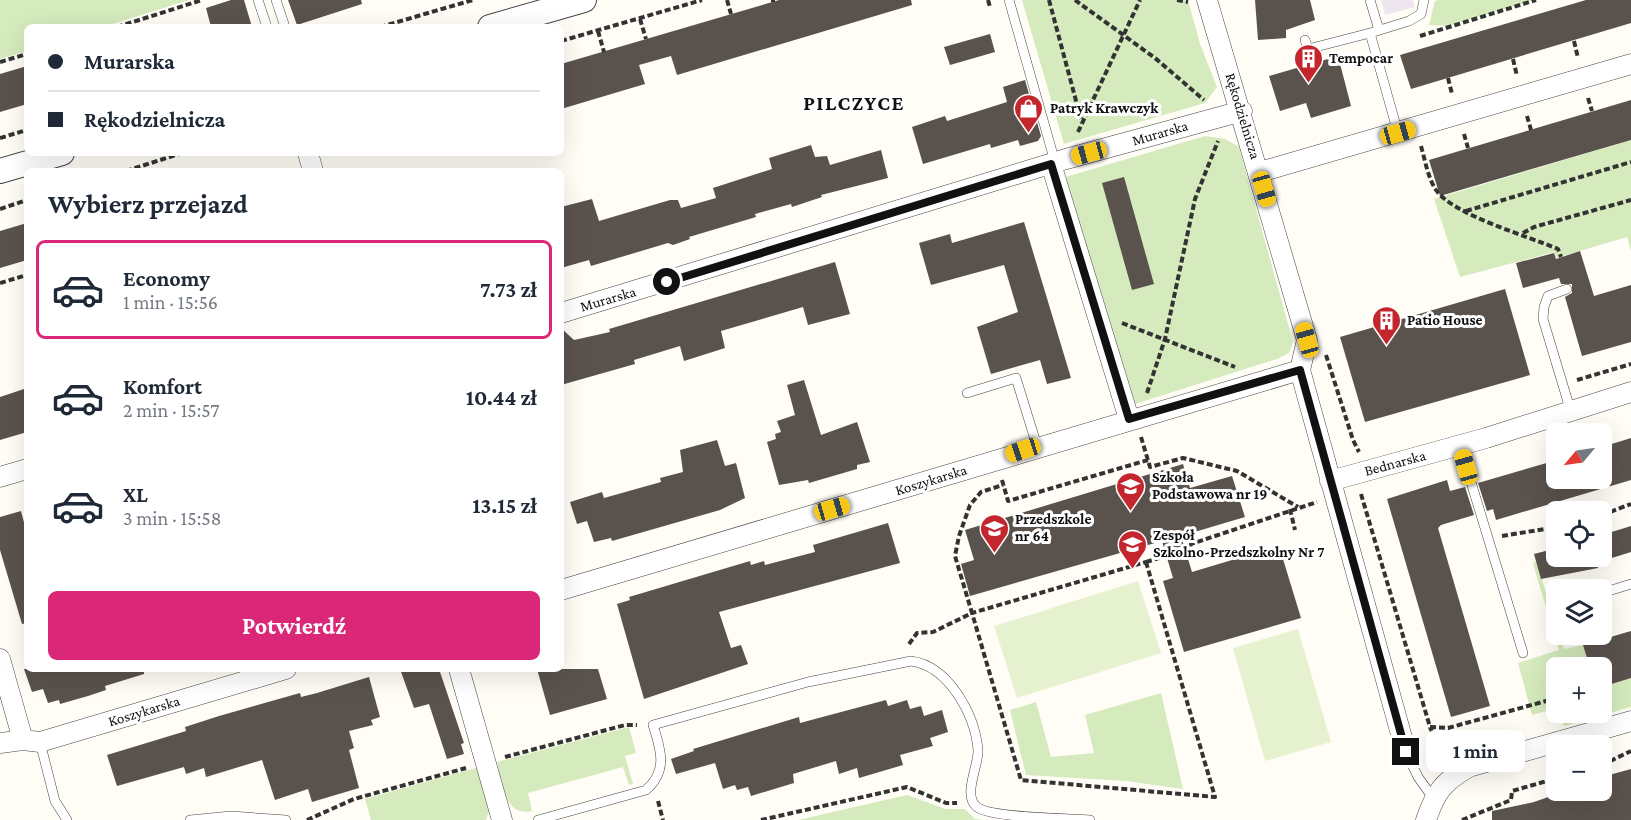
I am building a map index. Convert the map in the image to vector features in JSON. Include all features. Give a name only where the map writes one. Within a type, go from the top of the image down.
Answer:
[{"type":"street","points":[[500,24],[584,0]]},
{"type":"street","name":"Rękodzielnicza","points":[[1207,0],[1260,172],[1307,340],[1300,370],[1406,752]]},
{"type":"street","points":[[1260,172],[1631,64]]},
{"type":"street","name":"Murarska","points":[[564,312],[1057,162],[1242,111]]},
{"type":"street","points":[[0,171],[52,156]]},
{"type":"street","points":[[1057,162],[1096,314],[1136,422]]},
{"type":"street","name":"Koszykarska","points":[[564,589],[1037,446],[1136,422],[1300,370]]},
{"type":"street","name":"Bednarska","points":[[1332,489],[1360,464],[1460,446],[1631,392]]},
{"type":"street","points":[[0,477],[24,470]]},
{"type":"street","points":[[0,659],[31,741]]},
{"type":"street","name":"Koszykarska","points":[[0,743],[31,741],[275,672]]},
{"type":"street","points":[[460,672],[502,820]]},
{"type":"street","points":[[1426,820],[1433,798],[1448,780],[1470,767],[1631,721]]},
{"type":"lane","points":[[258,0],[266,24]]},
{"type":"lane","points":[[276,0],[284,24]]},
{"type":"lane","points":[[1009,0],[1057,162]]},
{"type":"lane","points":[[1370,0],[1375,32],[1407,130]]},
{"type":"lane","points":[[1305,40],[1308,49],[1409,21],[1424,10],[1424,0]]},
{"type":"lane","points":[[1567,289],[1548,296],[1543,319],[1570,412]]},
{"type":"lane","points":[[967,393],[1016,378],[1037,446]]},
{"type":"lane","points":[[1460,446],[1523,653]]},
{"type":"lane","points":[[1612,590],[1631,585]]},
{"type":"lane","points":[[538,820],[646,790],[658,777],[662,768],[661,752],[653,725],[808,682],[897,662],[923,663],[948,680],[959,696],[978,747],[978,763],[971,794],[973,804],[984,811],[994,813],[1090,820]]},
{"type":"lane","points":[[31,741],[55,801],[67,820]]},
{"type":"lane","points":[[1406,752],[1418,777],[1433,798]]},
{"type":"lane","points":[[190,820],[231,816],[286,820]]},
{"type":"path","points":[[126,24],[202,0]]},
{"type":"path","points":[[390,24],[474,0]]},
{"type":"path","points":[[564,40],[702,0]]},
{"type":"path","points":[[727,0],[730,14]]},
{"type":"path","points":[[988,0],[990,8]]},
{"type":"path","points":[[1049,0],[1082,124]]},
{"type":"path","points":[[1075,0],[1155,58],[1209,105],[1204,107]]},
{"type":"path","points":[[1057,162],[1082,124],[1140,0]]},
{"type":"path","points":[[1418,37],[1536,0]]},
{"type":"path","points":[[640,19],[646,39]]},
{"type":"path","points":[[598,31],[604,52]]},
{"type":"path","points":[[1574,41],[1581,67]]},
{"type":"path","points":[[0,62],[24,55]]},
{"type":"path","points":[[1513,58],[1519,85]]},
{"type":"path","points":[[1448,78],[1455,104]]},
{"type":"path","points":[[1222,116],[1218,139],[1195,199],[1165,339],[1136,422],[1150,467],[1183,458],[1237,471],[1298,507]]},
{"type":"path","points":[[1407,130],[1436,189],[1443,198],[1466,211],[1558,249],[1561,256]]},
{"type":"path","points":[[0,138],[24,131]]},
{"type":"path","points":[[135,168],[173,156]]},
{"type":"path","points":[[1466,211],[1631,162]]},
{"type":"path","points":[[1522,234],[1534,227],[1631,200]]},
{"type":"path","points":[[0,209],[24,201]]},
{"type":"path","points":[[0,283],[24,276]]},
{"type":"path","points":[[1096,314],[1266,380]]},
{"type":"path","points":[[1326,353],[1360,464],[1363,501],[1430,727],[1438,748],[1452,757]]},
{"type":"path","points":[[1563,385],[1631,364]]},
{"type":"path","points":[[1000,473],[1008,501],[1148,460]]},
{"type":"path","points":[[1003,485],[981,492],[970,505],[959,536],[955,556],[1021,780],[1215,796],[1146,562]]},
{"type":"path","points":[[1186,551],[1192,549],[1191,544],[1244,528],[1256,520],[1298,507],[1332,489]]},
{"type":"path","points":[[1612,511],[1631,504]]},
{"type":"path","points":[[1290,509],[1295,530]]},
{"type":"path","points":[[1486,537],[1546,529]]},
{"type":"path","points":[[897,662],[917,633],[933,632],[972,613],[1166,556]]},
{"type":"path","points":[[1430,727],[1448,728],[1546,701]]},
{"type":"path","points":[[1612,760],[1631,751]]},
{"type":"path","points":[[1462,820],[1511,800],[1512,791],[1546,781]]},
{"type":"path","points":[[762,820],[907,787],[946,803],[973,804]]},
{"type":"shaded area","points":[[1381,0],[1413,0],[1415,7],[1385,15]]},
{"type":"green space","points":[[0,0],[189,0],[113,24],[24,24],[24,52],[0,59]]},
{"type":"green space","points":[[1022,0],[1188,0],[1200,44],[1217,87],[1205,103],[1064,144]]},
{"type":"green space","points":[[1534,0],[1448,26],[1429,25],[1435,1]]},
{"type":"green space","points":[[1205,136],[1225,139],[1239,147],[1293,342],[1289,353],[1277,359],[1135,404],[1130,400],[1062,178]]},
{"type":"green space","points":[[1631,140],[1631,251],[1627,237],[1556,258],[1554,252],[1460,277],[1434,199]]},
{"type":"green space","points":[[1536,561],[1546,592],[1546,607],[1533,564]]},
{"type":"green space","points":[[1138,581],[1161,653],[1017,698],[994,626]]},
{"type":"green space","points":[[1298,629],[1331,742],[1265,761],[1233,648]]},
{"type":"green space","points":[[1557,645],[1563,645],[1564,649],[1583,645],[1587,657],[1546,657],[1546,711],[1532,715],[1518,663],[1559,650]]},
{"type":"green space","points":[[1631,678],[1631,707],[1612,712],[1612,684]]},
{"type":"green space","points":[[1161,693],[1183,789],[1126,781],[1026,775],[1010,710],[1036,702],[1051,757],[1094,753],[1085,715]]},
{"type":"green space","points":[[629,727],[636,753],[625,756],[633,784],[629,785],[623,767],[528,793],[532,811],[523,812],[510,804],[503,788],[497,762]]},
{"type":"green space","points":[[479,767],[490,809],[486,820],[371,820],[365,799]]},
{"type":"green space","points":[[907,795],[946,809],[965,809],[975,819],[983,820],[798,820]]},
{"type":"building","points":[[231,0],[244,0],[251,24],[210,24],[206,8]]},
{"type":"building","points":[[288,0],[361,0],[362,4],[297,24]]},
{"type":"building","points":[[779,0],[911,0],[912,5],[677,75],[671,56],[639,65],[645,84],[564,108],[564,63]]},
{"type":"building","points":[[1255,0],[1310,0],[1315,20],[1286,30],[1286,38],[1258,40]]},
{"type":"building","points":[[1586,0],[1631,0],[1631,23],[1411,89],[1400,55]]},
{"type":"building","points":[[990,34],[995,52],[950,65],[944,47]]},
{"type":"building","name":"Tempocar","points":[[1338,56],[1351,106],[1311,118],[1306,103],[1280,111],[1269,76]]},
{"type":"building","points":[[24,67],[24,105],[0,112],[0,74]]},
{"type":"building","points":[[1025,80],[1041,136],[1038,141],[1020,146],[1018,140],[991,148],[990,144],[923,164],[912,127],[945,116],[947,121],[1007,102],[1003,87]]},
{"type":"building","points":[[1631,100],[1631,140],[1440,196],[1429,160]]},
{"type":"building","points":[[811,145],[815,157],[827,156],[830,165],[881,150],[888,178],[821,195],[822,197],[792,207],[791,204],[755,214],[756,217],[689,237],[690,239],[673,245],[668,243],[591,266],[589,260],[564,267],[564,206],[592,199],[599,221],[670,200],[678,200],[681,208],[716,198],[713,188],[772,169],[769,158]]},
{"type":"building","points":[[1124,177],[1154,284],[1132,290],[1102,183]]},
{"type":"building","points":[[1024,222],[1071,378],[1047,384],[1040,360],[991,374],[977,327],[1018,312],[1004,265],[931,285],[919,243],[950,234],[952,243]]},
{"type":"building","points":[[24,224],[24,261],[0,268],[0,231]]},
{"type":"building","points":[[1580,251],[1594,296],[1631,285],[1631,342],[1582,356],[1565,297],[1572,293],[1572,284],[1561,284],[1559,278],[1523,288],[1516,263],[1554,253],[1556,259]]},
{"type":"building","points":[[835,262],[850,314],[808,325],[803,307],[721,331],[725,348],[684,361],[680,346],[634,360],[635,364],[564,384],[564,331],[574,340],[610,332],[609,329]]},
{"type":"building","name":"Patio House","points":[[1505,289],[1530,375],[1365,422],[1340,337]]},
{"type":"building","points":[[804,380],[821,435],[857,422],[870,462],[857,465],[857,469],[809,483],[808,480],[779,485],[767,442],[776,439],[775,434],[781,432],[777,421],[795,415],[787,385]]},
{"type":"building","points":[[24,389],[24,433],[0,440],[0,397]]},
{"type":"building","points":[[1631,438],[1631,480],[1612,486],[1612,444]]},
{"type":"building","points":[[717,440],[725,466],[736,463],[745,498],[720,510],[612,541],[611,538],[594,542],[587,521],[577,524],[570,502],[602,492],[604,498],[661,482],[660,478],[683,472],[680,450]]},
{"type":"building","points":[[1546,463],[1546,489],[1601,489],[1560,501],[1546,501],[1546,505],[1496,520],[1493,509],[1487,511],[1478,483]]},
{"type":"building","points":[[1183,464],[1190,488],[1232,476],[1245,517],[1181,536],[1192,572],[1279,546],[1301,618],[1184,652],[1163,581],[1173,578],[1162,541],[970,596],[961,564],[974,560],[965,530]]},
{"type":"building","points":[[1447,480],[1450,491],[1465,487],[1474,515],[1441,525],[1438,528],[1490,706],[1451,717],[1387,499]]},
{"type":"building","points":[[21,511],[24,522],[24,624],[22,624],[0,550],[0,517]]},
{"type":"building","points":[[888,523],[900,563],[719,612],[731,648],[741,645],[748,664],[644,699],[617,604],[630,600],[629,597],[750,561],[751,565],[764,561],[765,565],[815,552],[813,545]]},
{"type":"building","points":[[1631,526],[1631,552],[1612,558],[1612,532]]},
{"type":"building","points":[[1546,551],[1546,567],[1598,568],[1541,579],[1534,554]]},
{"type":"building","points":[[1631,631],[1631,678],[1612,684],[1612,657],[1587,657],[1583,645],[1612,645],[1612,637]]},
{"type":"building","points":[[598,669],[607,699],[550,715],[538,672]]},
{"type":"building","points":[[25,672],[144,672],[144,674],[105,686],[106,690],[60,704],[59,700],[48,703],[43,689],[32,692]]},
{"type":"building","points":[[401,672],[440,672],[464,743],[461,744],[464,754],[447,759],[429,704],[414,708]]},
{"type":"building","points":[[369,677],[380,717],[371,720],[373,725],[349,731],[354,748],[349,750],[359,788],[312,802],[308,789],[275,800],[262,760],[206,777],[204,768],[186,774],[184,767],[117,786],[107,755],[186,731],[185,727],[219,716],[300,693],[301,697],[317,693]]},
{"type":"building","points":[[886,700],[888,706],[907,700],[910,709],[921,706],[924,716],[942,710],[948,732],[930,738],[933,746],[900,755],[903,765],[859,778],[857,768],[839,774],[836,761],[793,774],[794,783],[751,796],[748,787],[737,790],[735,785],[723,789],[715,763],[676,774],[671,759],[694,751],[693,749],[799,717],[800,723]]},
{"type":"building","points":[[1631,769],[1631,820],[1492,820],[1492,811],[1546,798],[1546,801],[1612,801],[1612,774]]},
{"type":"place","name":"Tempocar","points":[[1308,84]]},
{"type":"place","name":"Patryk Krawczyk","points":[[1029,134]]},
{"type":"place","name":"Patio House","points":[[1386,346]]},
{"type":"place","name":"Szkoła Podstawowa nr 19","points":[[1131,512]]},
{"type":"place","name":"Przedszkole nr 64","points":[[994,554]]},
{"type":"place","name":"Zespół Szkolno-Przedszkolny Nr 7","points":[[1132,570]]},
{"type":"district","name":"PILCZYCE","points":[[854,103]]},
{"type":"route","points":[[667,282],[1051,164],[1129,419],[1300,370],[1406,752]]}]
